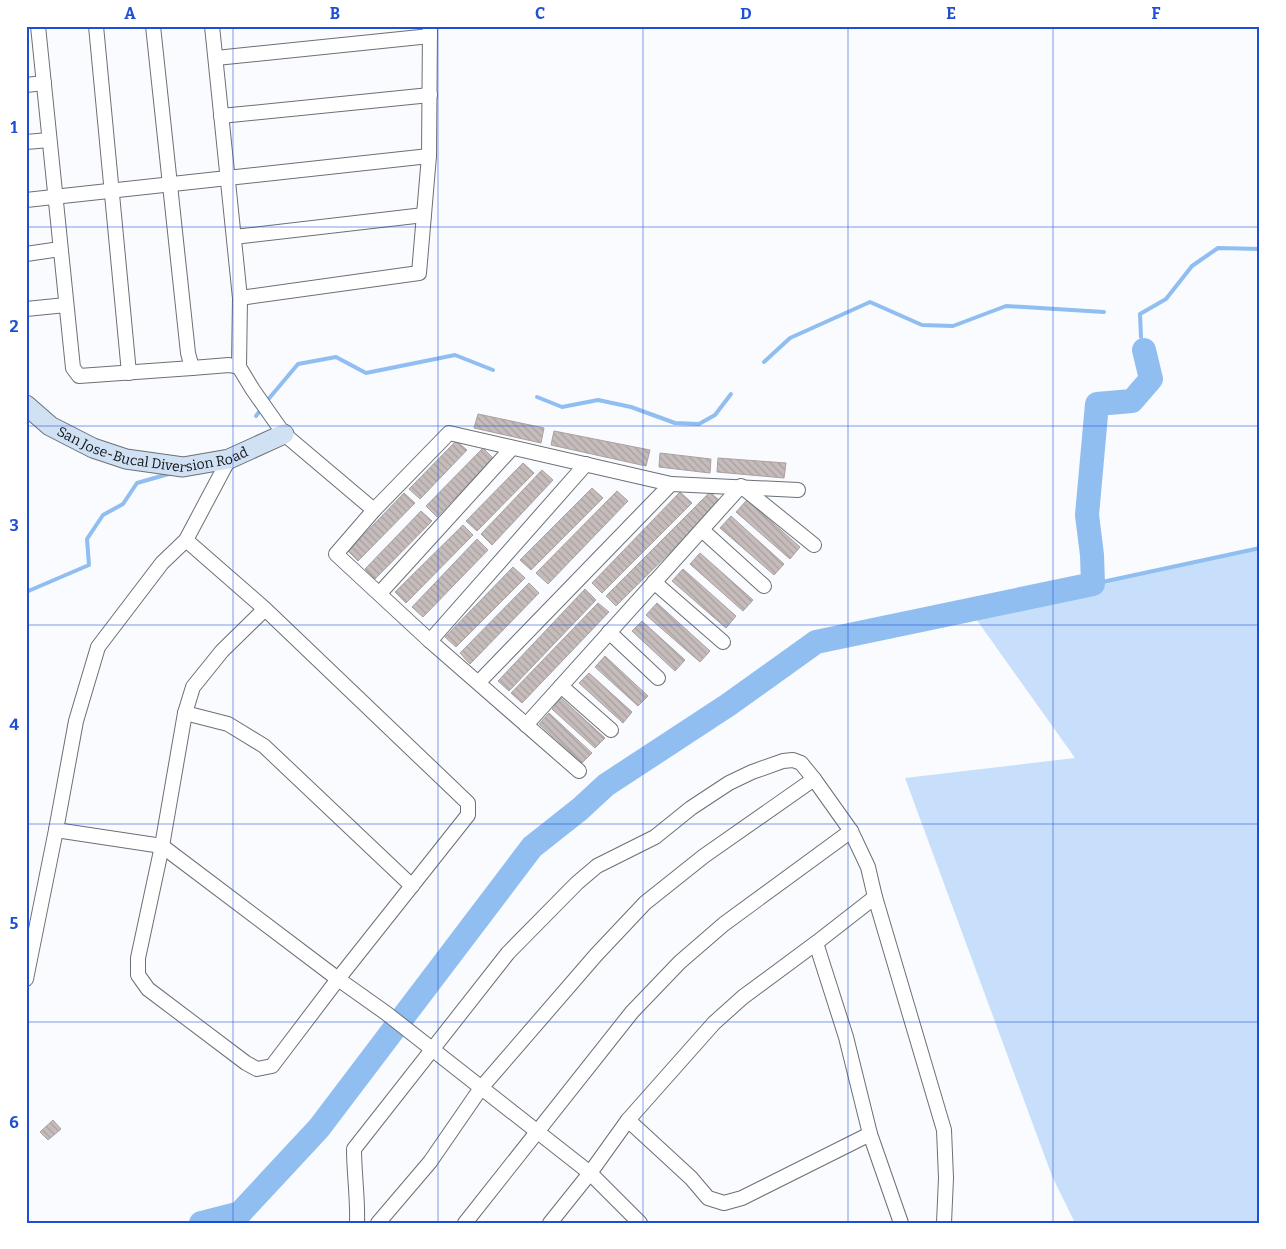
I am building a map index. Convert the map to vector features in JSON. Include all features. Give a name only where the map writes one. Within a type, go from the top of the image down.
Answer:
[{"type":"main road","name":"San Jose-Bucal Diversion Road","points":[[26,405],[50,426],[93,448],[126,459],[183,467],[229,459],[284,434]]},
{"type":"street","points":[[38,26],[73,368],[79,376],[229,365],[239,367]]},
{"type":"street","points":[[96,26],[130,373]]},
{"type":"street","points":[[153,26],[188,353],[192,368]]},
{"type":"street","points":[[212,26],[240,298],[239,367],[284,434],[374,510]]},
{"type":"street","points":[[216,58],[430,31],[430,156],[419,273],[240,298]]},
{"type":"street","points":[[26,85],[44,83]]},
{"type":"street","points":[[222,116],[430,95]]},
{"type":"street","points":[[26,142],[50,140]]},
{"type":"street","points":[[26,200],[170,186],[430,156]]},
{"type":"street","points":[[234,237],[424,215]]},
{"type":"street","points":[[26,254],[60,249]]},
{"type":"street","points":[[26,309],[66,305]]},
{"type":"street","points":[[579,771],[430,641],[336,554],[374,510],[449,433],[671,484],[798,490]]},
{"type":"street","points":[[380,593],[512,448]]},
{"type":"street","points":[[26,979],[76,721],[98,648],[162,563],[186,540],[229,459]]},
{"type":"street","points":[[430,641],[586,464]]},
{"type":"street","points":[[478,683],[671,484]]},
{"type":"street","points":[[526,725],[741,486]]},
{"type":"street","points":[[741,486],[814,544]]},
{"type":"street","points":[[702,530],[764,586]]},
{"type":"street","points":[[186,540],[265,609],[468,803],[468,815],[338,979],[272,1066],[257,1069],[238,1057],[148,989],[138,975],[138,958],[162,846],[185,713],[193,687],[222,651],[265,609]]},
{"type":"street","points":[[654,582],[723,642]]},
{"type":"street","points":[[610,632],[658,678]]},
{"type":"street","points":[[561,686],[611,730]]},
{"type":"street","points":[[185,713],[228,724],[264,746],[412,886]]},
{"type":"street","points":[[357,1223],[358,1204],[354,1149],[508,953],[577,883],[597,866],[655,837],[690,808],[729,783],[768,766],[793,760],[801,763],[851,831],[868,867],[875,897],[944,1130],[946,1178],[944,1223]]},
{"type":"street","points":[[378,1223],[430,1162],[481,1088],[596,955],[645,904],[704,856],[814,779]]},
{"type":"street","points":[[56,830],[162,846],[386,1013],[590,1173],[640,1222]]},
{"type":"street","points":[[465,1223],[632,1012],[680,962],[724,924],[851,831]]},
{"type":"street","points":[[550,1223],[590,1173],[628,1120],[714,1024],[742,997],[875,897]]},
{"type":"street","points":[[816,943],[846,1037],[870,1134],[901,1223]]},
{"type":"street","points":[[628,1120],[691,1178],[708,1198],[724,1203],[742,1198],[870,1134]]},
{"type":"shaded area","points":[[1260,548],[1260,1223],[1075,1223],[1052,1176],[905,778],[1075,758],[969,609]]},
{"type":"building","points":[[478,414],[544,428],[541,443],[474,428]]},
{"type":"building","points":[[554,431],[650,450],[646,466],[551,445]]},
{"type":"building","points":[[456,441],[467,450],[420,499],[409,489]]},
{"type":"building","points":[[483,448],[493,458],[437,517],[426,506]]},
{"type":"building","points":[[660,453],[711,459],[710,473],[659,467]]},
{"type":"building","points":[[718,458],[786,463],[784,478],[717,472]]},
{"type":"building","points":[[523,463],[534,473],[477,531],[466,521]]},
{"type":"building","points":[[542,470],[553,480],[492,545],[481,534]]},
{"type":"building","points":[[592,488],[603,498],[531,570],[520,560]]},
{"type":"building","points":[[617,491],[628,501],[548,584],[536,573]]},
{"type":"building","points":[[680,492],[692,503],[602,593],[592,583]]},
{"type":"building","points":[[710,492],[721,502],[616,606],[606,596]]},
{"type":"building","points":[[404,493],[415,503],[358,561],[348,551]]},
{"type":"building","points":[[747,500],[800,547],[790,559],[736,512]]},
{"type":"building","points":[[421,511],[432,521],[375,579],[365,569]]},
{"type":"building","points":[[731,516],[784,564],[774,575],[720,528]]},
{"type":"building","points":[[463,525],[473,535],[406,603],[395,592]]},
{"type":"building","points":[[477,539],[488,550],[423,617],[412,607]]},
{"type":"building","points":[[700,553],[753,600],[743,611],[690,564]]},
{"type":"building","points":[[513,567],[525,578],[456,647],[445,637]]},
{"type":"building","points":[[683,569],[736,616],[726,628],[672,581]]},
{"type":"building","points":[[529,583],[539,593],[470,664],[460,653]]},
{"type":"building","points":[[585,589],[596,600],[509,691],[498,681]]},
{"type":"building","points":[[598,603],[609,612],[522,703],[511,693]]},
{"type":"building","points":[[657,603],[710,651],[700,662],[646,615]]},
{"type":"building","points":[[642,621],[685,660],[675,671],[632,631]]},
{"type":"building","points":[[605,656],[648,696],[638,706],[595,667]]},
{"type":"building","points":[[589,673],[632,712],[623,723],[579,683]]},
{"type":"building","points":[[561,698],[605,738],[595,748],[552,709]]},
{"type":"building","points":[[549,713],[592,753],[582,763],[539,724]]},
{"type":"building","points":[[53,1120],[61,1129],[48,1140],[40,1132]]},
{"type":"waterway","points":[[1141,337],[1140,314],[1166,299],[1192,266],[1218,248],[1260,249]]},
{"type":"waterway","points":[[764,362],[790,338],[870,302],[922,325],[953,326],[1006,306],[1104,312]]},
{"type":"waterway","points":[[201,1223],[240,1213],[319,1128],[532,847],[580,809],[606,785],[728,705],[816,642],[1093,584],[1092,555],[1087,515],[1097,404],[1132,401],[1151,379],[1144,350]]},
{"type":"waterway","points":[[266,402],[298,364],[336,357],[366,373],[455,355],[493,370]]},
{"type":"waterway","points":[[537,397],[562,407],[598,400],[631,407],[675,423],[699,424],[715,415],[731,394]]},
{"type":"waterway","points":[[256,416],[262,408]]},
{"type":"waterway","points":[[26,592],[89,565],[87,539],[103,515],[123,504],[137,483],[172,473]]},
{"type":"waterway","points":[[1093,584],[1260,548]]}]
